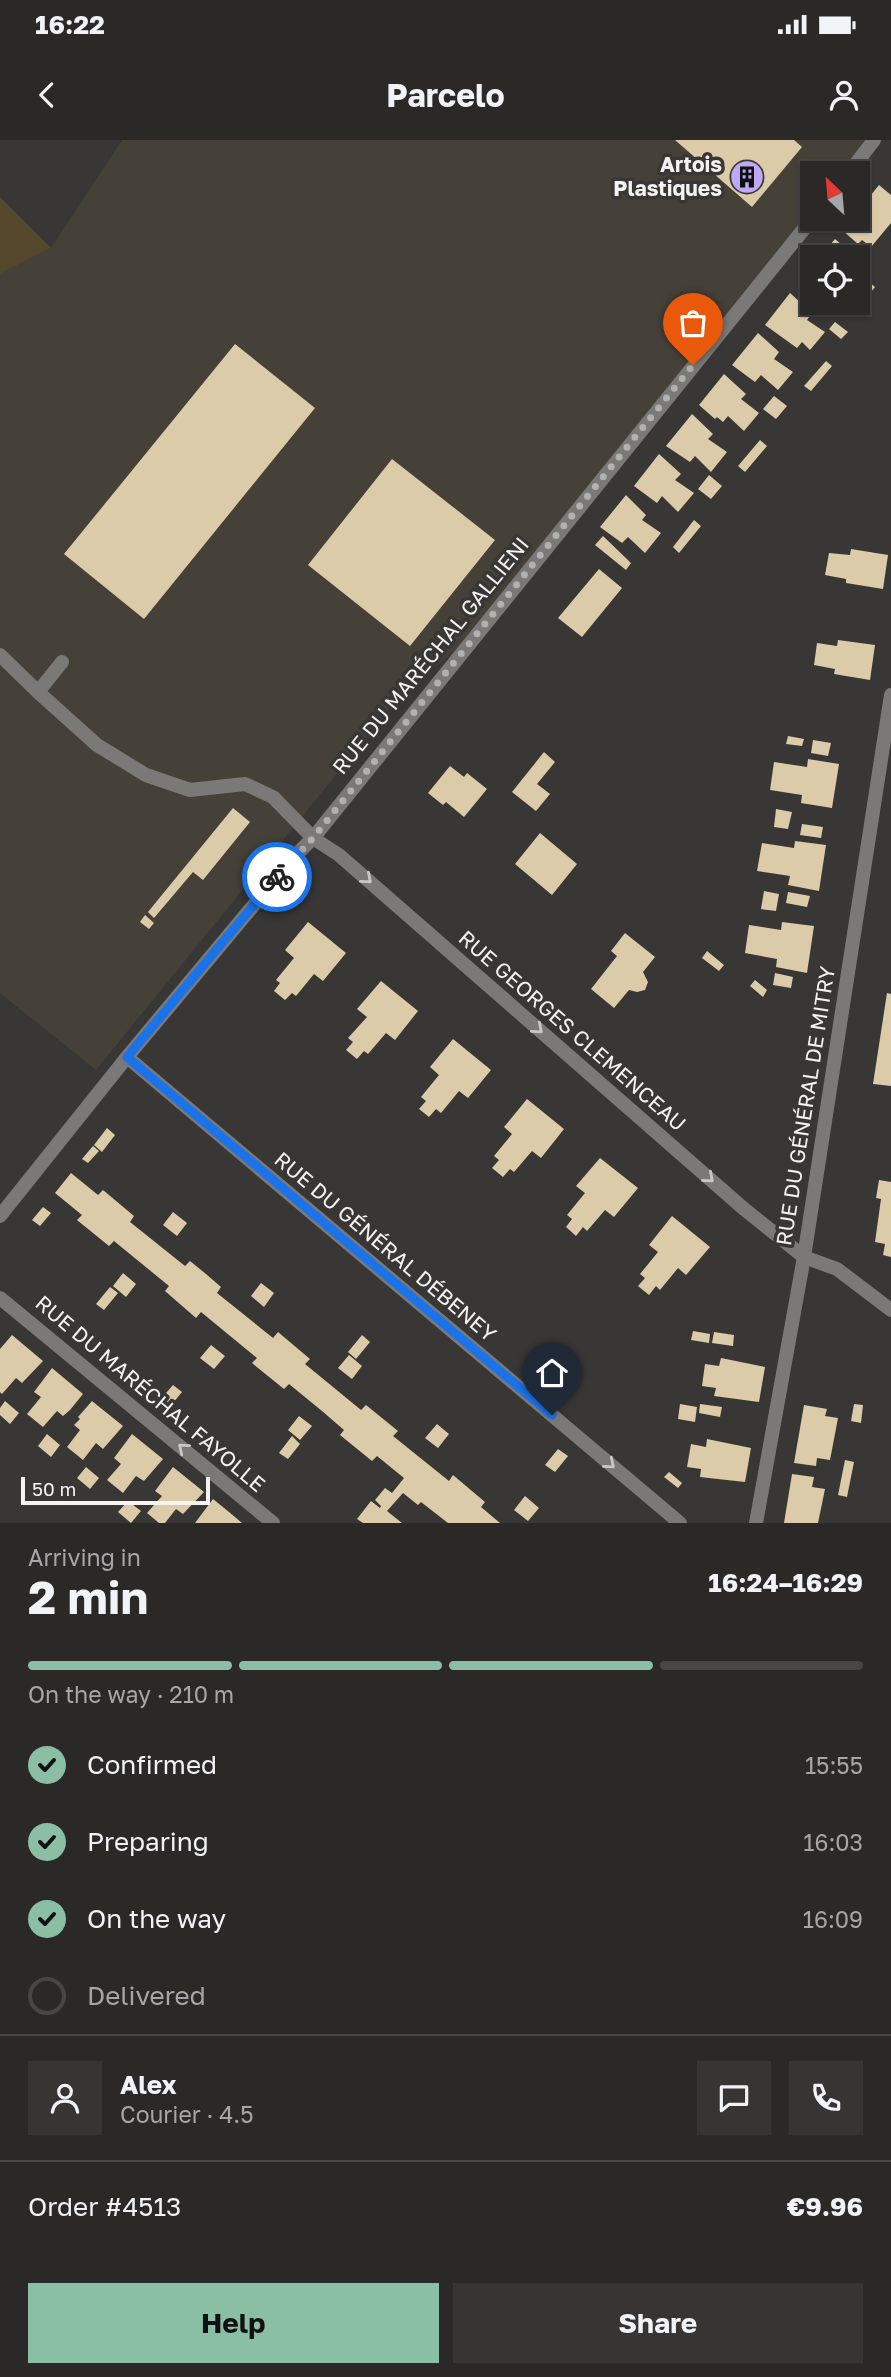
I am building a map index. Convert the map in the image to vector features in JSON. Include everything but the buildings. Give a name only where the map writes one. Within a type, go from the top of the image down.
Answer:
[{"type":"street","points":[[858,161],[874,140]]},
{"type":"street","name":"RUE DU MARÉCHAL GALLIENI","points":[[0,1216],[127,1057],[293,858],[313,838],[802,231]]},
{"type":"street","name":"RUE GEORGES CLEMENCEAU","points":[[0,655],[97,745],[146,775],[190,790],[245,784],[273,797],[313,838],[340,855],[733,1199],[804,1257],[837,1269],[891,1310]]},
{"type":"street","points":[[38,692],[62,662]]},
{"type":"street","name":"RUE DU GÉNÉRAL DE MITRY","points":[[756,1523],[804,1257],[891,695]]},
{"type":"street","name":"RUE DU GÉNÉRAL DÉBENEY","points":[[127,1057],[680,1523]]},
{"type":"street","name":"RUE DU MARÉCHAL FAYOLLE","points":[[0,1298],[273,1523]]},
{"type":"shaded area","points":[[122,140],[874,140],[858,161],[800,161],[800,231],[802,231],[480,629],[396,701],[96,1070],[0,993],[0,274],[51,248]]},
{"type":"shaded area","points":[[0,197],[51,248],[0,274]]},
{"type":"way so far","points":[[277,877],[313,838],[693,365]]},
{"type":"place","name":"Artois Plastiques","points":[[747,177]]},
{"type":"route","points":[[277,877],[127,1057],[552,1415]]}]
